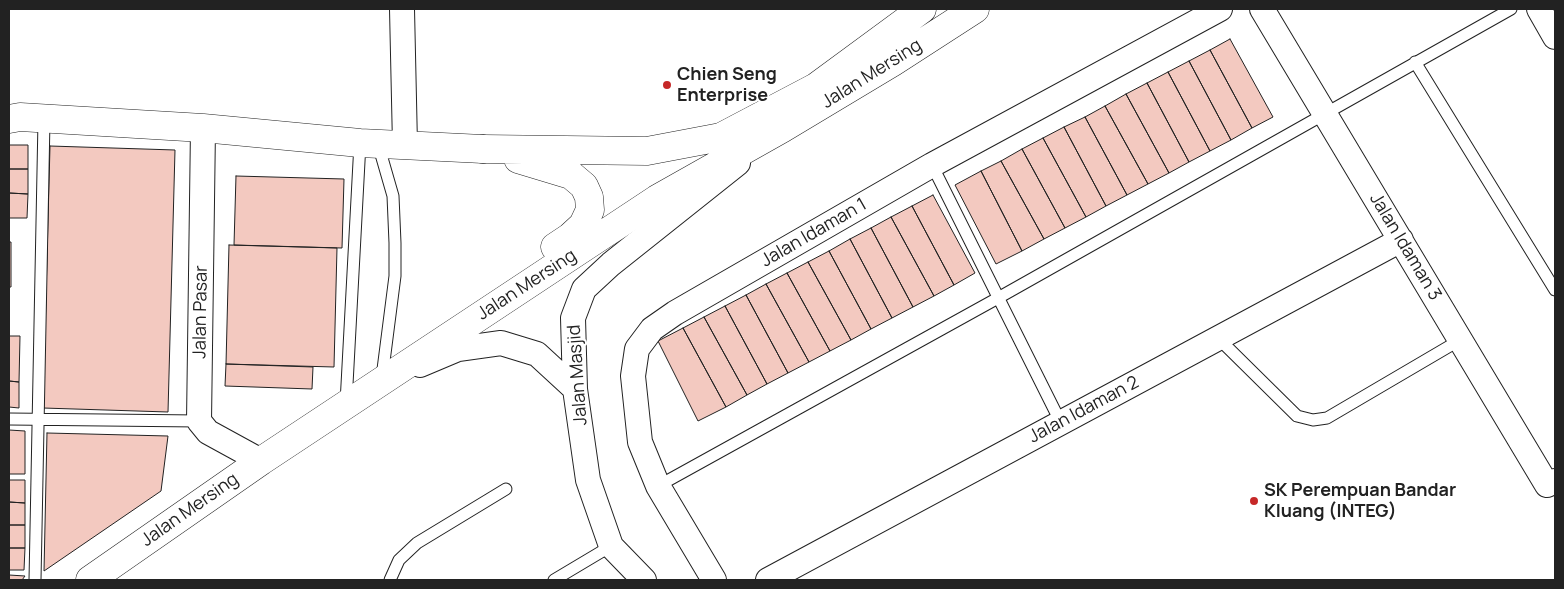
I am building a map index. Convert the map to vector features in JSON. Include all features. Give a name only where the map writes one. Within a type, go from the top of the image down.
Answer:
[{"type":"main road","points":[[20,117],[203,128],[369,144],[483,149],[648,151],[722,137],[816,87],[922,9]]},
{"type":"main road","name":"Jalan Mersing","points":[[90,580],[261,461],[657,199],[783,128],[893,62],[976,9]]},
{"type":"main road","points":[[416,358],[440,326],[570,236],[583,225],[590,210],[589,197],[584,186],[571,175],[483,149]]},
{"type":"main road","points":[[101,580],[121,558]]},
{"type":"street","points":[[402,9],[405,145]]},
{"type":"street","name":"Jalan Idaman 1","points":[[714,580],[658,486],[640,442],[633,376],[637,349],[652,329],[675,313],[932,165],[1220,9]]},
{"type":"street","name":"Jalan Idaman 3","points":[[1262,9],[1460,340],[1551,483]]},
{"type":"street","points":[[1539,9],[1555,37]]},
{"type":"street","name":"Jalan Pasar","points":[[199,421],[203,128]]},
{"type":"street","name":"Jalan Masjid","points":[[644,580],[611,546],[588,480],[575,389],[573,318],[584,289],[611,264],[783,128]]},
{"type":"street","name":"Jalan Idaman 2","points":[[768,580],[1401,240]]},
{"type":"street","points":[[382,381],[458,349],[501,343],[537,354],[575,389]]},
{"type":"street","points":[[199,421],[208,432],[261,461]]},
{"type":"lane","points":[[658,486],[998,298],[1511,9]]},
{"type":"lane","points":[[1415,62],[1555,290]]},
{"type":"lane","points":[[20,117],[37,419],[35,580]]},
{"type":"lane","points":[[369,144],[393,196],[394,276],[382,381]]},
{"type":"lane","points":[[346,405],[369,144]]},
{"type":"lane","points":[[932,165],[1061,423]]},
{"type":"lane","points":[[1218,338],[1296,416],[1312,420],[1327,418],[1460,340]]},
{"type":"lane","points":[[9,419],[199,421]]},
{"type":"lane","points":[[390,580],[399,560],[417,543],[506,489]]},
{"type":"lane","points":[[554,580],[611,546]]},
{"type":"building","points":[[1230,39],[1273,117],[1252,128],[1210,50]]},
{"type":"building","points":[[1210,50],[1252,128],[1231,140],[1189,61]]},
{"type":"building","points":[[1189,61],[1231,140],[1210,151],[1168,72]]},
{"type":"building","points":[[1168,72],[1210,151],[1189,162],[1147,83]]},
{"type":"building","points":[[1147,83],[1189,162],[1169,173],[1126,94]]},
{"type":"building","points":[[1126,94],[1169,173],[1148,184],[1105,106]]},
{"type":"building","points":[[1105,106],[1148,184],[1127,195],[1085,117]]},
{"type":"building","points":[[1085,117],[1127,195],[1106,206],[1064,127]]},
{"type":"building","points":[[1064,127],[1106,206],[1086,217],[1043,138]]},
{"type":"building","points":[[1043,138],[1086,217],[1065,228],[1022,149]]},
{"type":"building","points":[[9,145],[28,145],[28,169],[9,169]]},
{"type":"building","points":[[50,146],[175,150],[168,412],[43,408]]},
{"type":"building","points":[[1022,149],[1065,228],[1044,239],[1001,161]]},
{"type":"building","points":[[1001,161],[1044,239],[1022,251],[981,171]]},
{"type":"building","points":[[9,169],[28,169],[28,194],[9,193]]},
{"type":"building","points":[[981,171],[1022,251],[996,264],[955,185]]},
{"type":"building","points":[[236,176],[344,179],[342,248],[234,245]]},
{"type":"building","points":[[9,193],[28,194],[27,218],[9,218]]},
{"type":"building","points":[[933,195],[975,273],[954,285],[912,206]]},
{"type":"building","points":[[912,206],[954,285],[934,296],[891,217]]},
{"type":"building","points":[[891,217],[934,296],[913,307],[871,228]]},
{"type":"building","points":[[871,228],[913,307],[892,318],[850,239]]},
{"type":"building","points":[[850,239],[892,318],[871,329],[829,251]]},
{"type":"building","points":[[9,242],[11,242],[11,287],[9,287]]},
{"type":"building","points":[[229,245],[337,248],[334,367],[226,364]]},
{"type":"building","points":[[829,251],[871,329],[851,340],[808,262]]},
{"type":"building","points":[[808,262],[851,340],[830,351],[787,273]]},
{"type":"building","points":[[787,273],[830,351],[809,362],[766,284]]},
{"type":"building","points":[[766,284],[809,362],[788,373],[746,295]]},
{"type":"building","points":[[746,295],[788,373],[767,384],[725,306]]},
{"type":"building","points":[[725,306],[767,384],[747,395],[704,317]]},
{"type":"building","points":[[704,317],[747,395],[726,407],[683,328]]},
{"type":"building","points":[[683,328],[726,407],[698,421],[658,341]]},
{"type":"building","points":[[9,336],[20,336],[19,382],[9,381]]},
{"type":"building","points":[[226,364],[313,367],[312,389],[225,386]]},
{"type":"building","points":[[9,381],[19,382],[19,408],[9,407]]},
{"type":"building","points":[[9,430],[25,431],[25,474],[9,474]]},
{"type":"building","points":[[47,433],[168,436],[161,491],[44,571]]},
{"type":"building","points":[[9,480],[25,480],[25,503],[9,502]]},
{"type":"building","points":[[9,502],[25,503],[25,525],[9,525]]},
{"type":"building","points":[[9,525],[25,525],[25,548],[9,548]]},
{"type":"building","points":[[9,548],[25,548],[24,570],[9,570]]},
{"type":"building","points":[[9,575],[25,576],[22,580],[9,580]]},
{"type":"place","name":"Chien Seng Enterprise","points":[[667,85]]},
{"type":"place","name":"SK Perempuan Bandar Kluang (INTEG)","points":[[1254,501]]}]
